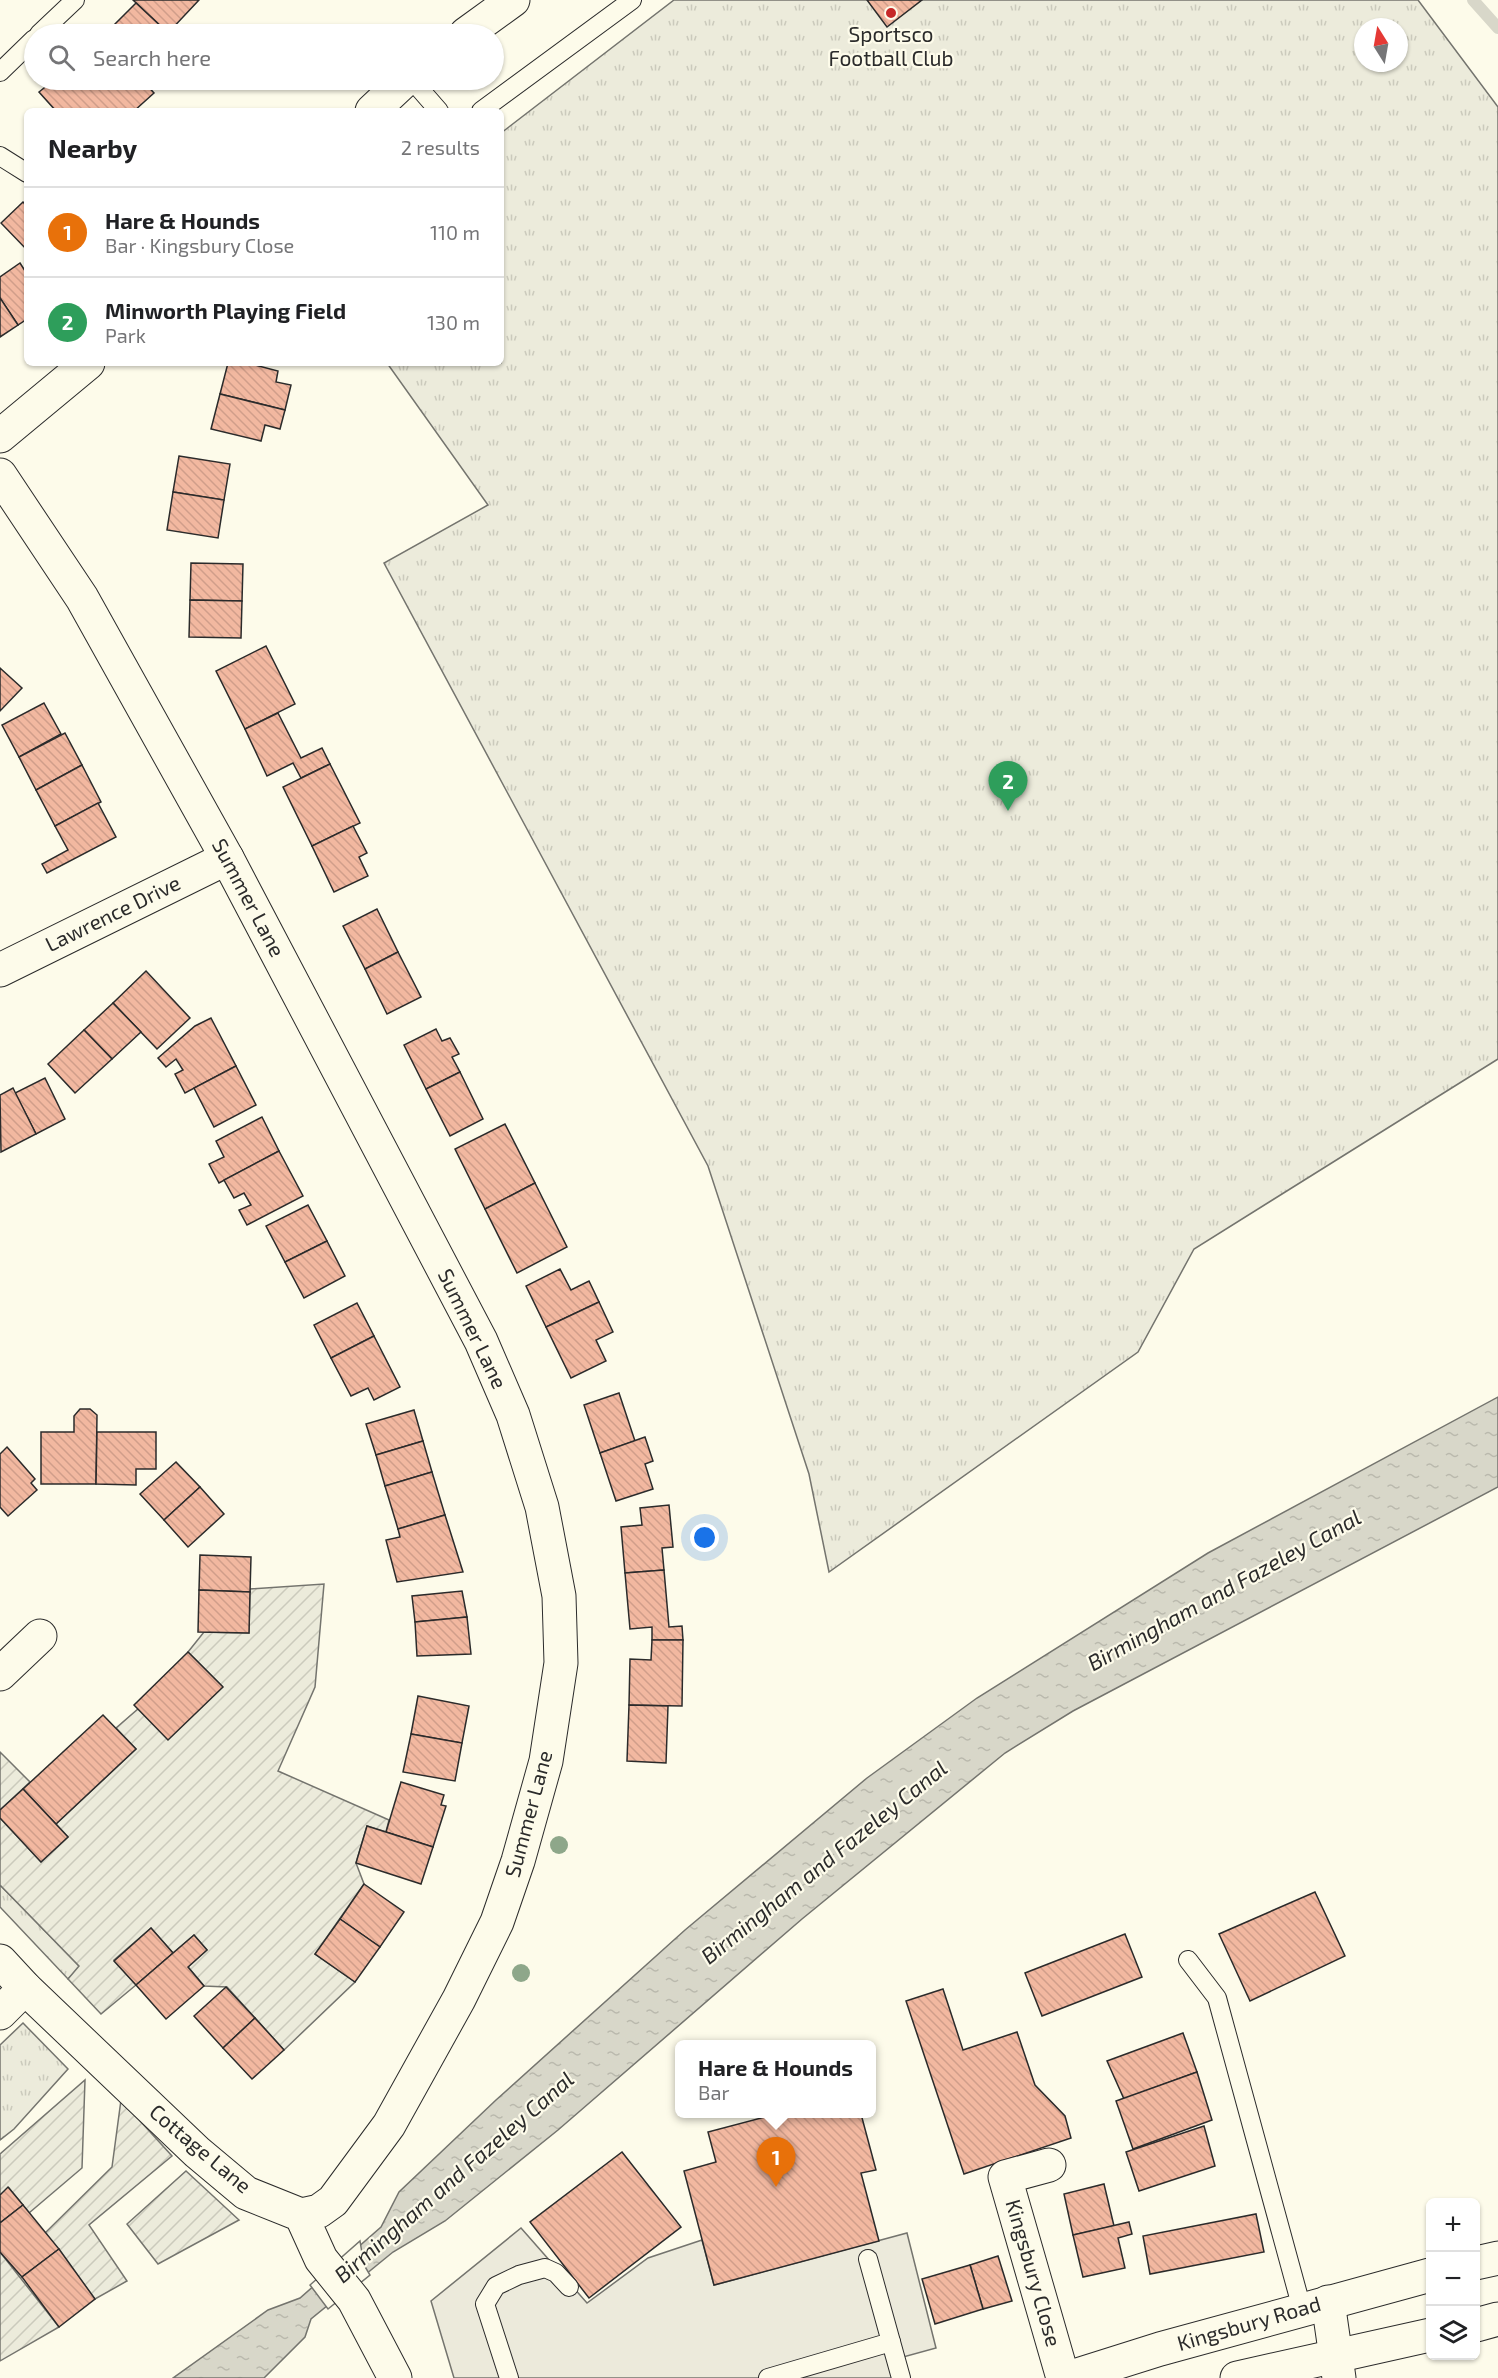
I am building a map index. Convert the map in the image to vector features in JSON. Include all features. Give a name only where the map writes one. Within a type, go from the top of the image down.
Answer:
[{"type":"street","points":[[480,24],[513,0]]},
{"type":"street","points":[[375,108],[394,90]]},
{"type":"street","points":[[0,436],[84,366]]},
{"type":"street","name":"Summer Lane","points":[[0,476],[82,598],[227,858],[481,1341],[513,1415],[542,1507],[559,1596],[561,1663],[546,1761],[518,1862],[497,1922],[459,1999],[389,2125],[333,2201],[319,2211],[301,2215]]},
{"type":"street","name":"Lawrence Drive","points":[[0,970],[227,858]]},
{"type":"street","points":[[0,1674],[40,1636]]},
{"type":"street","name":"Cottage Lane","points":[[0,1961],[25,1988],[197,2152],[246,2193],[301,2215]]},
{"type":"street","points":[[0,2013],[25,1988]]},
{"type":"street","name":"Kingsbury Close","points":[[1049,2165],[1005,2177],[1063,2378]]},
{"type":"street","points":[[301,2215],[321,2259],[354,2300],[395,2378]]},
{"type":"street","points":[[1480,2262],[1498,2258]]},
{"type":"street","name":"Kingsbury Road","points":[[1068,2378],[1426,2276]]},
{"type":"street","points":[[1315,2306],[1337,2367]]},
{"type":"street","points":[[1480,2324],[1498,2319]]},
{"type":"street","points":[[1237,2378],[1337,2367],[1426,2337]]},
{"type":"lane","points":[[50,24],[75,0]]},
{"type":"lane","points":[[485,108],[632,0]]},
{"type":"lane","points":[[0,72],[24,49]]},
{"type":"lane","points":[[420,90],[436,108]]},
{"type":"lane","points":[[0,156],[24,171]]},
{"type":"lane","points":[[1188,1960],[1217,1998],[1315,2306]]},
{"type":"lane","points":[[868,2259],[901,2378]]},
{"type":"lane","points":[[509,2378],[485,2304],[496,2286],[519,2275],[545,2268],[556,2273],[569,2288]]},
{"type":"lane","points":[[768,2378],[891,2342]]},
{"type":"green space","points":[[674,0],[1418,0],[1498,107],[1498,1059],[1194,1249],[1138,1352],[829,1572],[809,1474],[708,1166],[384,563],[488,505],[389,366],[504,366],[504,131]]},
{"type":"green space","points":[[324,1584],[315,1687],[278,1771],[389,1820],[386,1832],[367,1826],[356,1863],[364,1884],[315,1954],[355,1982],[284,2050],[227,1987],[204,1986],[188,1967],[207,1950],[194,1935],[173,1953],[151,1928],[114,1960],[136,1985],[101,2014],[68,1979],[79,1966],[0,1885],[0,1818],[41,1862],[68,1837],[56,1824],[136,1749],[116,1728],[138,1709],[222,1686],[188,1652],[204,1632],[249,1633],[250,1589]]},
{"type":"green space","points":[[0,1752],[30,1782],[0,1810]]},
{"type":"green space","points":[[0,1885],[80,1967],[68,1979],[0,1907]]},
{"type":"green space","points":[[23,2023],[68,2069],[14,2129],[0,2140],[0,2045]]},
{"type":"green space","points":[[85,2080],[82,2168],[29,2213],[9,2188],[0,2195],[0,2154]]},
{"type":"green space","points":[[121,2100],[172,2156],[89,2225],[127,2281],[95,2299],[45,2233],[112,2167]]},
{"type":"green space","points":[[186,2171],[239,2220],[158,2264],[127,2224]]},
{"type":"green space","points":[[0,2252],[59,2327],[0,2361]]},
{"type":"shaded area","points":[[521,2228],[587,2303],[648,2258],[702,2240],[714,2285],[907,2233],[936,2348],[903,2357],[907,2378],[454,2378],[431,2301]]},
{"type":"water","name":"Birmingham and Fazeley Canal","points":[[1498,1397],[1498,1487],[1073,1711],[1005,1753],[802,1919],[558,2130],[445,2221],[393,2252],[311,2319],[305,2337],[264,2378],[173,2378],[268,2310],[300,2298],[381,2227],[399,2192],[496,2100],[685,1930],[867,1778],[977,1698],[1208,1553]]},
{"type":"pier","points":[[360,2241],[364,2265],[370,2275],[328,2309],[310,2285]]},
{"type":"building","points":[[133,0],[199,0],[176,24],[158,24]]},
{"type":"building","name":"Sportsco Football Club","points":[[867,0],[922,0],[887,27]]},
{"type":"building","points":[[136,3],[158,24],[115,24]]},
{"type":"building","points":[[42,90],[151,90],[154,93],[137,108],[53,108],[39,92]]},
{"type":"building","points":[[24,203],[24,247],[1,223]]},
{"type":"building","points":[[20,263],[24,269],[24,321],[18,325],[0,298],[0,277]]},
{"type":"building","points":[[0,298],[18,325],[0,337]]},
{"type":"building","points":[[227,366],[259,366],[278,371],[276,382],[291,385],[285,410],[220,394]]},
{"type":"building","points":[[220,394],[285,410],[280,429],[265,425],[261,441],[211,429]]},
{"type":"building","points":[[179,456],[230,464],[224,500],[173,492]]},
{"type":"building","points":[[173,492],[224,500],[218,538],[167,530]]},
{"type":"building","points":[[191,563],[243,564],[242,601],[190,600]]},
{"type":"building","points":[[190,600],[242,601],[241,638],[189,637]]},
{"type":"building","points":[[266,646],[295,704],[245,729],[216,671]]},
{"type":"building","points":[[0,668],[22,688],[0,711]]},
{"type":"building","points":[[44,703],[61,734],[19,757],[2,725]]},
{"type":"building","points":[[278,713],[301,758],[322,748],[330,764],[301,778],[293,763],[267,776],[245,729]]},
{"type":"building","points":[[65,733],[82,765],[36,790],[19,757]]},
{"type":"building","points":[[330,764],[360,823],[312,846],[283,787]]},
{"type":"building","points":[[82,765],[101,802],[55,826],[36,790]]},
{"type":"building","points":[[98,803],[116,837],[47,873],[42,864],[68,850],[55,826]]},
{"type":"building","points":[[353,826],[367,853],[359,857],[368,876],[334,892],[312,846]]},
{"type":"building","points":[[377,909],[398,952],[365,969],[343,926]]},
{"type":"building","points":[[398,952],[421,997],[387,1014],[365,969]]},
{"type":"building","points":[[146,971],[190,1018],[157,1049],[113,1003]]},
{"type":"building","points":[[113,1003],[141,1032],[112,1059],[84,1030]]},
{"type":"building","points":[[211,1018],[236,1066],[185,1093],[175,1074],[183,1070],[176,1059],[166,1067],[158,1058],[195,1026]]},
{"type":"building","points":[[436,1029],[442,1041],[450,1038],[459,1054],[452,1057],[460,1072],[426,1089],[404,1045]]},
{"type":"building","points":[[84,1030],[112,1059],[75,1093],[48,1064]]},
{"type":"building","points":[[236,1066],[256,1105],[214,1127],[194,1088]]},
{"type":"building","points":[[460,1072],[483,1119],[450,1136],[426,1089]]},
{"type":"building","points":[[45,1078],[65,1119],[36,1134],[15,1093]]},
{"type":"building","points":[[13,1088],[36,1134],[1,1152],[0,1095]]},
{"type":"building","points":[[262,1117],[279,1151],[219,1183],[209,1164],[224,1157],[216,1141]]},
{"type":"building","points":[[505,1124],[535,1183],[485,1209],[455,1149]]},
{"type":"building","points":[[279,1151],[303,1196],[247,1225],[239,1210],[251,1205],[244,1193],[234,1198],[224,1180]]},
{"type":"building","points":[[535,1183],[567,1247],[517,1273],[485,1209]]},
{"type":"building","points":[[308,1205],[327,1241],[285,1262],[266,1226]]},
{"type":"building","points":[[327,1241],[345,1276],[304,1298],[285,1262]]},
{"type":"building","points":[[560,1269],[571,1290],[589,1281],[599,1302],[546,1327],[526,1286]]},
{"type":"building","points":[[599,1302],[613,1332],[596,1340],[606,1361],[571,1378],[546,1327]]},
{"type":"building","points":[[357,1303],[374,1336],[331,1358],[314,1325]]},
{"type":"building","points":[[374,1336],[400,1387],[374,1400],[368,1388],[351,1396],[331,1358]]},
{"type":"building","points":[[619,1393],[635,1441],[600,1453],[584,1405]]},
{"type":"building","points":[[80,1409],[90,1409],[97,1415],[96,1484],[41,1484],[41,1432],[74,1432],[74,1416]]},
{"type":"building","points":[[414,1410],[423,1441],[376,1455],[366,1424]]},
{"type":"building","points":[[97,1432],[156,1432],[156,1469],[136,1469],[136,1485],[96,1484]]},
{"type":"building","points":[[645,1437],[653,1461],[645,1464],[653,1489],[616,1501],[600,1453]]},
{"type":"building","points":[[423,1441],[432,1472],[385,1486],[376,1455]]},
{"type":"building","points":[[7,1447],[35,1479],[31,1483],[37,1490],[8,1516],[0,1507],[0,1454]]},
{"type":"building","points":[[176,1462],[200,1487],[164,1520],[140,1494]]},
{"type":"building","points":[[432,1472],[445,1515],[398,1529],[385,1486]]},
{"type":"building","points":[[200,1487],[224,1514],[188,1547],[164,1520]]},
{"type":"building","points":[[669,1505],[673,1547],[662,1548],[664,1570],[625,1573],[621,1527],[642,1525],[640,1508]]},
{"type":"building","points":[[445,1515],[463,1572],[397,1582],[386,1540],[400,1537],[398,1529]]},
{"type":"building","points":[[200,1555],[251,1557],[250,1592],[199,1590]]},
{"type":"building","points":[[664,1570],[669,1627],[682,1626],[683,1640],[652,1640],[652,1627],[630,1629],[625,1573]]},
{"type":"building","points":[[199,1590],[250,1592],[249,1633],[198,1632]]},
{"type":"building","points":[[462,1591],[467,1617],[415,1622],[412,1596]]},
{"type":"building","points":[[467,1617],[471,1654],[417,1656],[415,1622]]},
{"type":"building","points":[[652,1640],[683,1640],[682,1706],[629,1705],[630,1659],[651,1660]]},
{"type":"building","points":[[188,1652],[223,1687],[168,1740],[134,1705]]},
{"type":"building","points":[[418,1696],[469,1706],[462,1743],[411,1734]]},
{"type":"building","points":[[629,1705],[668,1706],[666,1763],[627,1761]]},
{"type":"building","points":[[103,1715],[136,1749],[56,1824],[23,1789]]},
{"type":"building","points":[[411,1734],[462,1743],[455,1781],[403,1772]]},
{"type":"building","points":[[401,1782],[444,1795],[441,1805],[446,1806],[433,1847],[386,1832]]},
{"type":"building","points":[[23,1789],[68,1837],[41,1862],[0,1818],[0,1810]]},
{"type":"building","points":[[367,1826],[433,1847],[421,1884],[356,1863]]},
{"type":"building","points":[[364,1884],[404,1912],[380,1947],[340,1919]]},
{"type":"building","points":[[1315,1892],[1345,1956],[1250,2001],[1219,1934]]},
{"type":"building","points":[[340,1919],[380,1947],[355,1982],[315,1954]]},
{"type":"building","points":[[151,1928],[173,1953],[136,1985],[114,1961]]},
{"type":"building","points":[[1125,1934],[1142,1977],[1042,2016],[1025,1973]]},
{"type":"building","points":[[194,1935],[207,1950],[188,1967],[204,1986],[166,2019],[136,1985]]},
{"type":"building","points":[[226,1987],[255,2018],[223,2048],[194,2016]]},
{"type":"building","points":[[943,1989],[963,2050],[1017,2032],[1035,2085],[1065,2116],[1071,2138],[964,2174],[906,2001]]},
{"type":"building","points":[[255,2018],[284,2050],[252,2079],[223,2048]]},
{"type":"building","points":[[1183,2033],[1197,2072],[1124,2099],[1107,2061]]},
{"type":"building","points":[[1197,2072],[1212,2120],[1133,2149],[1116,2101]]},
{"type":"building","points":[[761,2118],[862,2118],[876,2170],[861,2173],[879,2241],[714,2285],[684,2171],[716,2162],[708,2132]]},
{"type":"building","points":[[1204,2126],[1215,2166],[1139,2191],[1126,2152]]},
{"type":"building","points":[[622,2152],[681,2227],[589,2298],[530,2222]]},
{"type":"building","points":[[1104,2184],[1114,2226],[1073,2235],[1064,2194]]},
{"type":"building","points":[[8,2187],[23,2205],[0,2223],[0,2195]]},
{"type":"building","points":[[23,2205],[59,2249],[22,2277],[0,2252],[0,2223]]},
{"type":"building","points":[[1256,2214],[1264,2252],[1150,2274],[1143,2236]]},
{"type":"building","points":[[1129,2222],[1132,2234],[1118,2238],[1125,2268],[1083,2277],[1073,2235]]},
{"type":"building","points":[[59,2249],[95,2299],[59,2327],[22,2277]]},
{"type":"building","points":[[998,2256],[1012,2301],[983,2309],[970,2265]]},
{"type":"building","points":[[970,2265],[983,2309],[935,2324],[922,2279]]},
{"type":"waterway","points":[[1473,0],[1498,28]]},
{"type":"place","name":"Sportsco Football Club","points":[[891,13]]},
{"type":"place","name":"Minworth Playing Field","points":[[1008,811]]},
{"type":"place","name":"Hare & Hounds","points":[[776,2187]]}]
